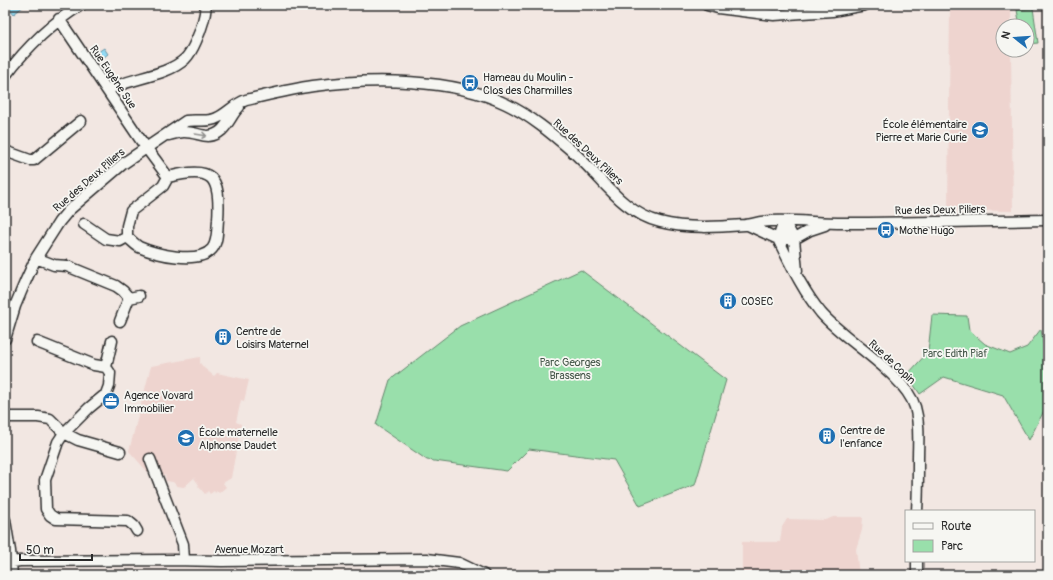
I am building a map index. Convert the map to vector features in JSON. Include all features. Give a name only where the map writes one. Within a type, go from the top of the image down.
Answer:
[{"type":"street","points":[[5,76],[36,39],[80,5]]},
{"type":"street","points":[[107,90],[117,85],[171,69],[185,59],[190,53],[200,33],[206,5]]},
{"type":"street","points":[[707,5],[718,8],[774,15],[832,11],[865,5]]},
{"type":"street","name":"Rue Eugène Sue","points":[[59,20],[146,148],[168,177]]},
{"type":"street","name":"Rue des Deux Piliers","points":[[5,339],[15,306],[36,258],[51,233],[69,210],[124,164],[186,122],[194,120],[212,120],[246,100],[312,86],[363,82],[423,83],[468,90],[506,104],[542,125],[574,152],[623,202],[639,214],[657,222],[679,226],[748,225],[769,221],[832,223],[1048,220]]},
{"type":"street","name":"Rue des Deux Piliers","points":[[163,137],[182,132],[203,136],[214,135],[223,129],[233,114],[246,100]]},
{"type":"street","points":[[5,151],[34,160],[81,121]]},
{"type":"street","points":[[197,172],[204,174],[215,183],[218,189],[219,208],[217,234],[212,249],[205,254],[183,258],[150,251],[137,246],[127,237],[128,219],[131,211],[160,189],[168,177],[197,172]]},
{"type":"street","points":[[778,239],[784,221]]},
{"type":"street","points":[[784,221],[794,239],[797,276]]},
{"type":"street","name":"Rue des Deux Piliers","points":[[748,225],[778,239],[794,239],[810,230],[832,223]]},
{"type":"street","points":[[84,224],[106,239],[120,241],[127,237]]},
{"type":"street","name":"Rue de Copin","points":[[778,239],[806,293],[822,313],[839,331],[885,369],[903,386],[909,395],[915,407],[918,424],[917,510]]},
{"type":"street","points":[[36,258],[54,265],[67,266],[116,286],[134,297],[120,321]]},
{"type":"street","points":[[112,341],[106,367],[110,373],[109,386],[106,394],[64,433],[58,442],[45,480],[46,509],[50,515],[56,519],[128,521],[134,526],[137,532]]},
{"type":"street","points":[[37,342],[94,365],[106,367]]},
{"type":"street","points":[[5,417],[38,417],[50,419],[64,433],[78,440],[120,452]]},
{"type":"street","points":[[150,459],[183,544],[184,560]]},
{"type":"street","points":[[5,520],[8,563],[12,575]]},
{"type":"street","name":"Avenue Mozart","points":[[8,563],[20,561],[427,559],[459,563],[484,575]]},
{"type":"street","points":[[917,562],[917,575]]},
{"type":"shaded area","name":"École élémentaire Pierre et Marie Curie","points":[[950,5],[1011,5],[1011,18],[995,18],[995,58],[1011,58],[1013,211],[948,210]]},
{"type":"shaded area","name":"École maternelle Alphonse Daudet","points":[[200,357],[200,363],[214,376],[217,373],[249,380],[244,401],[241,400],[236,422],[241,424],[231,478],[223,483],[226,487],[219,493],[217,491],[215,493],[214,491],[210,494],[208,491],[205,494],[198,486],[199,485],[194,478],[184,487],[177,486],[173,482],[166,481],[165,475],[153,478],[129,451],[151,366]]},
{"type":"shaded area","points":[[833,517],[863,517],[862,530],[856,549],[859,575],[742,575],[742,542],[780,542],[782,527],[787,519],[826,520]]},
{"type":"green space","points":[[1033,8],[1034,18],[1018,18],[1017,10]]},
{"type":"green space","points":[[1035,22],[1038,43],[1035,43]]},
{"type":"green space","name":"Parc Georges Brassens","points":[[581,270],[726,380],[695,485],[640,506],[614,460],[529,449],[507,471],[427,460],[376,425],[390,380],[460,326]]},
{"type":"green space","name":"Parc Edith Piaf","points":[[932,315],[967,316],[969,330],[985,344],[1010,354],[1027,347],[1041,329],[1048,374],[1048,403],[1029,440],[1003,395],[944,377],[920,394],[907,375],[928,352]]},
{"type":"water","points":[[12,5],[25,5],[14,14],[9,8]]},
{"type":"water","points":[[104,48],[108,54],[99,61],[95,54]]},
{"type":"place","name":"Hameau du Moulin - Clos des Charmilles","points":[[470,83]]},
{"type":"place","name":"École élémentaire Pierre et Marie Curie","points":[[980,130]]},
{"type":"place","name":"Mothe Hugo","points":[[886,230]]},
{"type":"place","name":"COSEC","points":[[728,301]]},
{"type":"place","name":"Centre de Loisirs Maternel","points":[[223,337]]},
{"type":"place","name":"Agence Vovard Immobilier","points":[[111,401]]},
{"type":"place","name":"Centre de l'enfance","points":[[827,436]]},
{"type":"place","name":"École maternelle Alphonse Daudet","points":[[186,438]]}]
